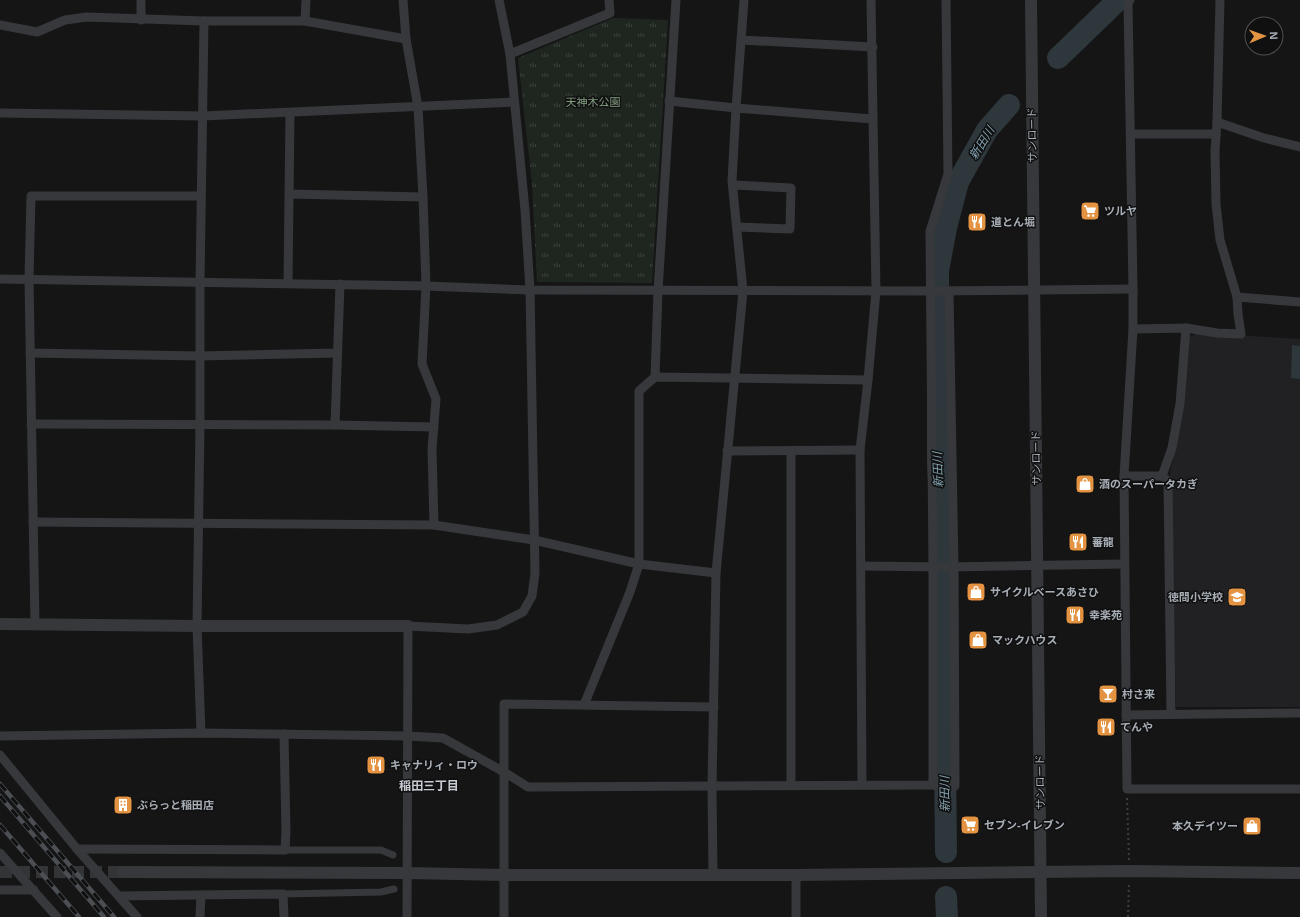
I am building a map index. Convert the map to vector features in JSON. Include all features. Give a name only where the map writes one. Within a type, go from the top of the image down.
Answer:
[{"type":"street","points":[[141,0],[141,20]]},
{"type":"street","points":[[305,21],[306,0]]},
{"type":"street","points":[[403,0],[406,39],[418,107],[423,197],[426,286],[422,364],[436,399],[432,449],[434,525]]},
{"type":"street","points":[[0,624],[408,626],[468,629],[497,625],[523,612],[532,596],[535,573],[530,290],[526,210],[510,54],[499,0]]},
{"type":"street","points":[[510,54],[610,13],[610,0]]},
{"type":"street","points":[[655,377],[658,291],[676,0]]},
{"type":"street","points":[[713,875],[712,786],[716,573],[743,291],[733,185],[736,108],[744,0]]},
{"type":"street","points":[[862,785],[860,450],[876,291],[872,119],[872,0]]},
{"type":"street","points":[[936,786],[943,567],[940,291],[930,231],[948,174],[946,0]]},
{"type":"street","name":"サンロード","points":[[1031,0],[1041,917]]},
{"type":"street","points":[[1130,0],[1128,3],[1133,329],[1124,476],[1127,789],[1300,789]]},
{"type":"street","points":[[1133,329],[1186,328],[1217,333],[1241,334],[1237,297],[1220,240],[1216,204],[1216,134],[1220,0]]},
{"type":"street","points":[[0,25],[37,32],[65,20],[87,17],[141,20],[305,21],[406,39]]},
{"type":"street","points":[[201,733],[197,626],[204,21]]},
{"type":"street","points":[[741,40],[872,47]]},
{"type":"street","points":[[669,101],[872,119]]},
{"type":"street","points":[[0,113],[203,116],[514,102]]},
{"type":"street","points":[[288,284],[290,113]]},
{"type":"street","points":[[1217,122],[1264,138],[1300,147]]},
{"type":"street","points":[[1131,134],[1216,134]]},
{"type":"street","points":[[733,185],[791,188],[790,229],[737,227]]},
{"type":"street","points":[[290,194],[423,197]]},
{"type":"street","points":[[35,624],[29,279],[31,196],[201,196]]},
{"type":"street","points":[[0,279],[340,284],[530,290],[1034,291],[1133,288]]},
{"type":"street","points":[[335,425],[340,284]]},
{"type":"street","points":[[0,736],[201,733],[408,736],[443,738],[528,787],[791,785],[955,786],[943,567],[940,291]]},
{"type":"street","points":[[1237,297],[1300,302]]},
{"type":"street","points":[[1162,476],[1172,448],[1180,404],[1186,328]]},
{"type":"street","points":[[30,353],[200,356],[337,353]]},
{"type":"street","points":[[584,705],[630,592],[638,564],[639,391],[655,377],[868,380]]},
{"type":"street","points":[[31,424],[335,425],[434,427]]},
{"type":"street","points":[[727,451],[791,452],[860,450]]},
{"type":"street","points":[[791,452],[791,785]]},
{"type":"street","points":[[1124,476],[1162,476],[1168,480],[1171,714]]},
{"type":"street","points":[[33,522],[434,525],[534,540],[638,564],[716,573]]},
{"type":"street","points":[[861,566],[943,567],[1124,564]]},
{"type":"street","points":[[407,917],[408,626]]},
{"type":"street","points":[[504,917],[504,704],[714,707]]},
{"type":"street","points":[[1126,715],[1300,713]]},
{"type":"street","points":[[284,734],[285,850]]},
{"type":"street","points":[[0,755],[77,849],[137,917]]},
{"type":"street","points":[[77,849],[381,850],[393,855]]},
{"type":"street","points":[[0,853],[57,917]]},
{"type":"street","points":[[122,872],[713,875],[1129,871],[1300,873]]},
{"type":"street","points":[[796,875],[796,917]]},
{"type":"street","points":[[119,896],[381,892],[394,889]]},
{"type":"street","points":[[0,890],[34,890]]},
{"type":"street","points":[[283,894],[284,917]]},
{"type":"street","points":[[200,917],[201,895]]},
{"type":"path","points":[[1127,789],[1129,871],[1128,917]]},
{"type":"shaded area","name":"徳間小学校","points":[[1198,333],[1300,339],[1300,707],[1176,707],[1170,473],[1183,405],[1189,337]]},
{"type":"shaded area","points":[[1292,345],[1300,346],[1300,379],[1291,378]]},
{"type":"green space","name":"天神木公園","points":[[613,18],[668,20],[652,283],[537,282],[532,184],[518,58]]},
{"type":"waterway","name":"新田川","points":[[1058,58],[1118,0]]},
{"type":"waterway","name":"新田川","points":[[946,852],[943,567],[938,462],[938,271],[946,228],[958,182],[987,130],[1009,105]]},
{"type":"waterway","name":"新田川","points":[[946,897],[947,917]]},
{"type":"tunnel","points":[[0,872],[122,872]]},
{"type":"railway","points":[[0,784],[114,917]]},
{"type":"railway","points":[[0,796],[104,917]]},
{"type":"railway","points":[[0,825],[79,917]]},
{"type":"place","name":"ツルヤ","points":[[1090,211]]},
{"type":"place","name":"道とん堀","points":[[977,222]]},
{"type":"place","name":"酒のスーパータカぎ","points":[[1085,484]]},
{"type":"place","name":"蕃龍","points":[[1078,542]]},
{"type":"place","name":"サイクルベースあさひ","points":[[976,592]]},
{"type":"place","name":"徳間小学校","points":[[1237,597]]},
{"type":"place","name":"幸楽苑","points":[[1075,615]]},
{"type":"place","name":"マックハウス","points":[[978,640]]},
{"type":"place","name":"村さ来","points":[[1108,694]]},
{"type":"place","name":"てんや","points":[[1106,727]]},
{"type":"place","name":"キャナリィ・ロウ","points":[[376,765]]},
{"type":"place","name":"ぶらっと稲田店","points":[[123,805]]},
{"type":"place","name":"セブン-イレブン","points":[[970,825]]},
{"type":"place","name":"本久デイツー","points":[[1252,826]]},
{"type":"district","name":"稲田三丁目","points":[[429,786]]}]
